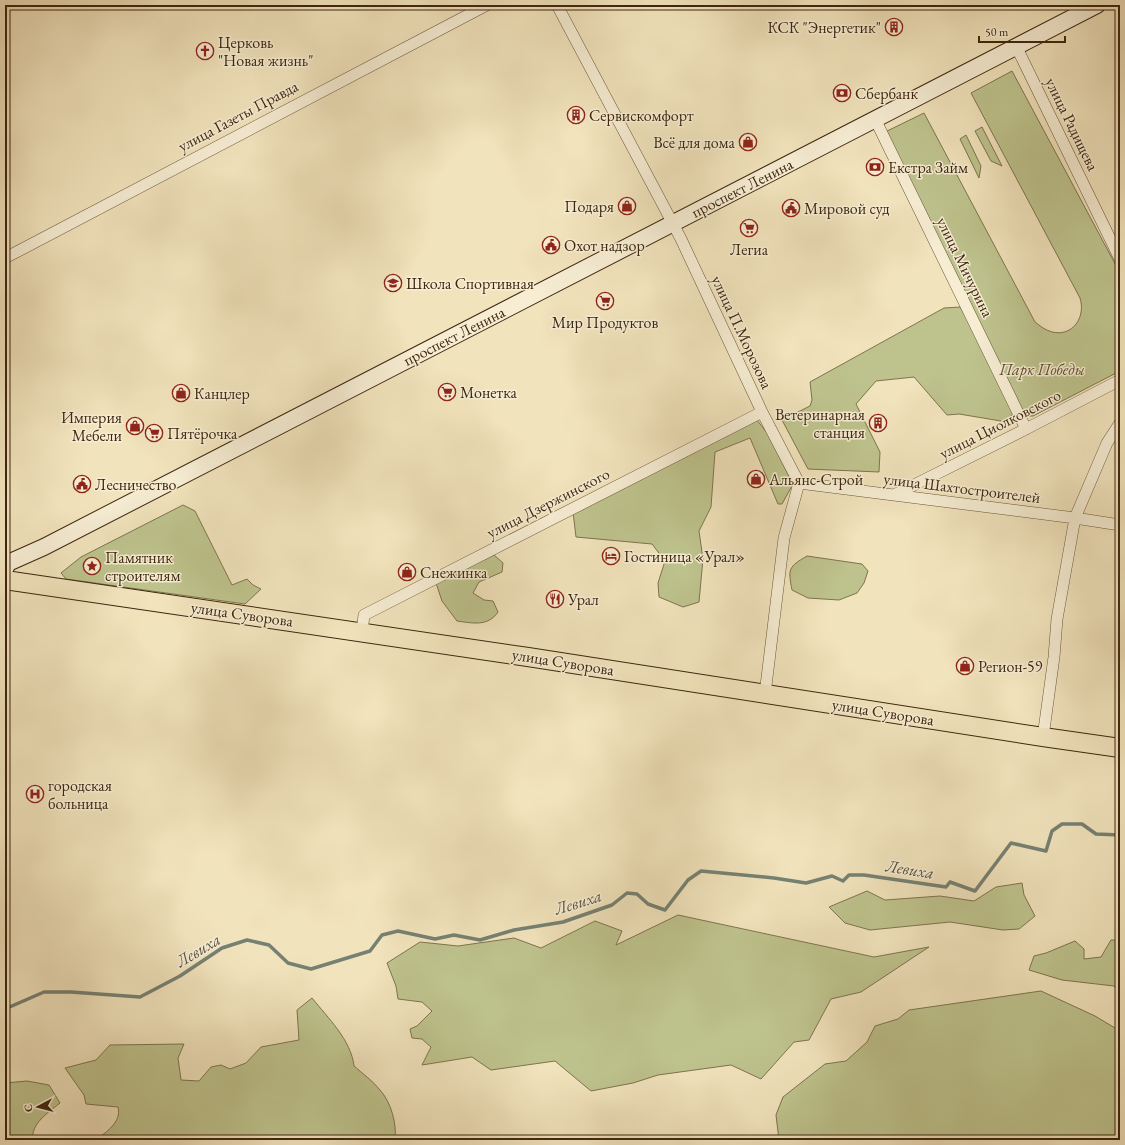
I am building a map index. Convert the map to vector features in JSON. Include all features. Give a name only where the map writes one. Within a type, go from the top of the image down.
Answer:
[{"type":"main road","name":"проспект Ленина","points":[[5,569],[8,563],[44,547],[1097,5]]},
{"type":"main road","name":"улица Суворова","points":[[5,580],[362,632],[1120,748]]},
{"type":"street","name":"улица Газеты Правда","points":[[5,258],[488,5]]},
{"type":"street","name":"улица П.Морозова","points":[[556,5],[673,223],[762,412],[799,483]]},
{"type":"street","name":"улица Радищева","points":[[1016,46],[1120,259]]},
{"type":"street","name":"улица Мичурина","points":[[875,119],[1026,429]]},
{"type":"street","name":"улица Циолковского","points":[[894,495],[1120,380]]},
{"type":"street","name":"улица Дзержинского","points":[[362,632],[364,615],[762,412]]},
{"type":"street","points":[[1043,737],[1054,657],[1057,619],[1075,518],[1107,443],[1120,423]]},
{"type":"street","name":"улица Шахтостроителей","points":[[799,483],[1120,525]]},
{"type":"street","points":[[765,694],[784,538],[799,483]]},
{"type":"green space","name":"Парк Победы","points":[[1012,71],[1120,273],[1120,371],[1033,416],[1029,416],[1021,410],[881,134],[924,113],[1035,322],[1052,332],[1059,333],[1066,331],[1076,324],[1079,318],[1081,312],[1080,298],[971,93]]},
{"type":"green space","points":[[982,127],[1002,166],[991,161],[975,131]]},
{"type":"green space","points":[[966,135],[981,166],[979,178],[960,139]]},
{"type":"green space","points":[[960,307],[977,334],[1015,410],[1007,422],[959,414],[947,415],[914,377],[876,381],[856,404],[880,452],[879,472],[808,469],[782,420],[810,406],[812,400],[810,382],[944,308]]},
{"type":"green space","points":[[757,420],[767,433],[793,484],[782,504],[778,504],[750,438],[715,452],[711,507],[699,531],[703,559],[699,602],[683,607],[659,597],[658,583],[665,561],[652,544],[576,537],[573,512]]},
{"type":"green space","points":[[183,505],[195,511],[232,585],[247,579],[253,585],[261,589],[245,604],[66,579],[61,573],[81,557]]},
{"type":"green space","points":[[494,555],[503,563],[502,572],[479,582],[473,593],[484,600],[493,601],[498,612],[494,617],[485,622],[474,623],[457,621],[442,601],[436,583]]},
{"type":"green space","points":[[807,556],[862,564],[868,571],[864,583],[857,593],[839,600],[808,598],[792,590],[790,577],[793,566]]},
{"type":"green space","points":[[1022,883],[1024,895],[1035,916],[1019,929],[1003,930],[950,922],[870,930],[845,923],[829,907],[867,891],[885,900],[940,896],[974,901],[996,887]]},
{"type":"green space","points":[[678,915],[874,957],[929,947],[861,992],[831,999],[809,1040],[794,1042],[761,1079],[731,1065],[658,1075],[633,1083],[591,1091],[555,1061],[491,1070],[472,1057],[422,1065],[431,1047],[422,1039],[412,1038],[410,1029],[417,1026],[432,1011],[422,1002],[398,999],[396,986],[387,963],[420,942],[458,946],[514,938],[541,948],[595,921],[622,931],[616,945]]},
{"type":"green space","points":[[1111,940],[1120,940],[1120,994],[1114,986],[1062,980],[1029,970],[1034,956],[1046,953],[1075,941],[1084,949],[1084,959],[1101,957]]},
{"type":"green space","points":[[1041,991],[1095,1016],[1120,1031],[1120,1140],[779,1140],[776,1115],[783,1097],[825,1064],[846,1061],[867,1042],[875,1026],[898,1019],[909,1010]]},
{"type":"green space","points":[[312,998],[332,1021],[344,1038],[352,1056],[354,1066],[384,1095],[394,1120],[395,1140],[96,1140],[115,1122],[119,1112],[118,1107],[86,1104],[84,1095],[65,1068],[96,1060],[110,1045],[184,1044],[178,1058],[181,1080],[199,1081],[211,1067],[221,1065],[230,1069],[246,1063],[261,1047],[299,1040],[297,1010]]},
{"type":"green space","points":[[27,1081],[49,1085],[60,1103],[46,1114],[37,1124],[34,1129],[33,1140],[5,1140],[5,1083]]},
{"type":"waterway","name":"Левиха","points":[[5,1009],[44,992],[71,992],[140,997],[180,976],[222,948],[247,940],[269,945],[288,963],[311,969],[370,951],[382,935],[398,931],[435,939],[454,935],[480,940],[514,930],[563,922],[612,905],[627,893],[637,894],[648,904],[665,910],[688,880],[701,871],[774,878],[806,883],[832,876],[843,881],[849,875],[864,875],[946,887],[950,882],[975,891],[1011,843],[1046,851],[1052,831],[1062,824],[1082,824],[1096,834],[1120,835]]},
{"type":"place","name":"КСК \"Энергетик\"","points":[[894,27]]},
{"type":"place","name":"Церковь \"Новая жизнь\"","points":[[205,51]]},
{"type":"place","name":"Сбербанк","points":[[842,93]]},
{"type":"place","name":"Сервискомфорт","points":[[576,115]]},
{"type":"place","name":"Всё для дома","points":[[748,142]]},
{"type":"place","name":"Екстра Займ","points":[[875,167]]},
{"type":"place","name":"Подаря","points":[[627,206]]},
{"type":"place","name":"Мировой суд","points":[[791,208]]},
{"type":"place","name":"Легиа","points":[[749,228]]},
{"type":"place","name":"Охот надзор","points":[[551,245]]},
{"type":"place","name":"Школа Спортивная","points":[[393,283]]},
{"type":"place","name":"Мир Продуктов","points":[[605,301]]},
{"type":"place","name":"Монетка","points":[[447,392]]},
{"type":"place","name":"Канцлер","points":[[181,393]]},
{"type":"place","name":"Ветеринарная станция","points":[[878,423]]},
{"type":"place","name":"Империя Мебели","points":[[135,426]]},
{"type":"place","name":"Пятёрочка","points":[[154,433]]},
{"type":"place","name":"Альянс-Строй","points":[[756,479]]},
{"type":"place","name":"Лесничество","points":[[82,484]]},
{"type":"place","name":"Гостиница «Урал»","points":[[611,556]]},
{"type":"place","name":"Памятник строителям","points":[[92,566]]},
{"type":"place","name":"Снежинка","points":[[407,572]]},
{"type":"place","name":"Урал","points":[[555,599]]},
{"type":"place","name":"Регион-59","points":[[965,666]]},
{"type":"place","name":"городская больница","points":[[35,794]]}]
